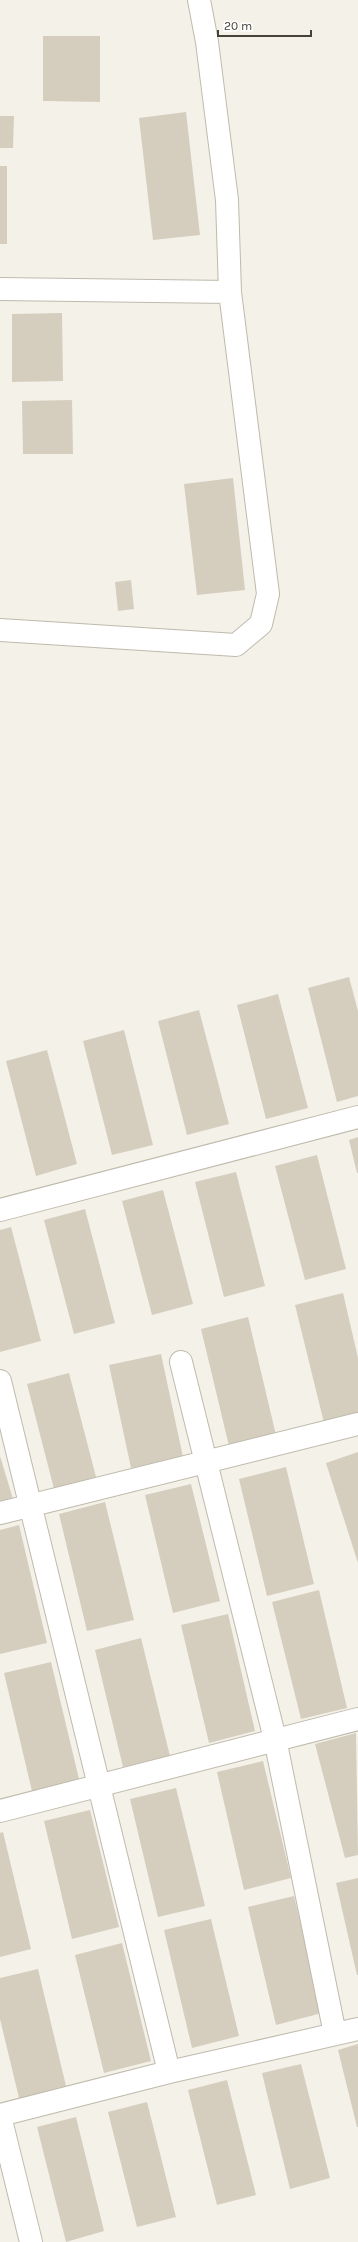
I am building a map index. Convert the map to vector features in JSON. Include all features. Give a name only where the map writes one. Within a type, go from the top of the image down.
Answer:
[{"type":"street","points":[[0,630],[236,645],[261,624],[268,594],[230,292],[227,200],[207,42],[199,0]]},
{"type":"street","points":[[0,289],[230,292]]},
{"type":"street","points":[[0,1210],[358,1117]]},
{"type":"street","points":[[181,1362],[275,1739],[335,2034]]},
{"type":"street","points":[[0,1381],[169,2072]]},
{"type":"street","points":[[0,1513],[358,1424]]},
{"type":"street","points":[[0,1811],[358,1718]]},
{"type":"street","points":[[30,2242],[0,2116],[169,2072],[358,2028]]},
{"type":"building","points":[[43,36],[100,36],[100,102],[43,101]]},
{"type":"building","points":[[186,112],[200,235],[153,240],[139,118]]},
{"type":"building","points":[[0,116],[14,116],[13,148],[0,148]]},
{"type":"building","points":[[0,166],[7,166],[7,244],[0,244]]},
{"type":"building","points":[[62,313],[63,381],[12,382],[12,314]]},
{"type":"building","points":[[72,400],[73,454],[23,454],[22,401]]},
{"type":"building","points":[[233,478],[245,590],[197,595],[184,484]]},
{"type":"building","points":[[131,580],[134,609],[118,611],[115,582]]},
{"type":"building","points":[[349,977],[358,1011],[358,1096],[337,1102],[308,988]]},
{"type":"building","points":[[278,994],[308,1108],[266,1119],[237,1005]]},
{"type":"building","points":[[199,1010],[229,1124],[187,1135],[158,1021]]},
{"type":"building","points":[[124,1030],[153,1145],[112,1155],[83,1041]]},
{"type":"building","points":[[47,1050],[77,1164],[36,1176],[6,1061]]},
{"type":"building","points":[[358,1137],[358,1173],[357,1173],[349,1140]]},
{"type":"building","points":[[317,1155],[346,1269],[305,1280],[275,1166]]},
{"type":"building","points":[[236,1172],[265,1286],[224,1297],[195,1182]]},
{"type":"building","points":[[163,1190],[193,1304],[152,1315],[122,1201]]},
{"type":"building","points":[[85,1209],[115,1323],[74,1334],[44,1220]]},
{"type":"building","points":[[11,1227],[41,1341],[0,1352],[0,1230]]},
{"type":"building","points":[[343,1293],[358,1358],[358,1414],[324,1423],[295,1305]]},
{"type":"building","points":[[248,1317],[276,1435],[229,1446],[201,1329]]},
{"type":"building","points":[[161,1354],[183,1457],[131,1468],[109,1365]]},
{"type":"building","points":[[69,1373],[96,1477],[54,1489],[27,1384]]},
{"type":"building","points":[[358,1452],[358,1563],[326,1463]]},
{"type":"building","points":[[0,1456],[13,1499],[0,1502]]},
{"type":"building","points":[[286,1467],[314,1584],[267,1596],[239,1479]]},
{"type":"building","points":[[191,1484],[220,1601],[173,1613],[145,1495]]},
{"type":"building","points":[[105,1502],[134,1620],[87,1631],[59,1514]]},
{"type":"building","points":[[19,1525],[47,1643],[0,1654],[0,1530]]},
{"type":"building","points":[[319,1590],[347,1708],[301,1719],[272,1602]]},
{"type":"building","points":[[228,1614],[255,1731],[209,1743],[181,1625]]},
{"type":"building","points":[[141,1638],[170,1756],[123,1767],[95,1650]]},
{"type":"building","points":[[51,1662],[79,1779],[32,1791],[4,1673]]},
{"type":"building","points":[[356,1733],[358,1855],[345,1858],[315,1744]]},
{"type":"building","points":[[263,1761],[291,1878],[244,1890],[217,1772]]},
{"type":"building","points":[[176,1788],[205,1906],[158,1917],[130,1799]]},
{"type":"building","points":[[90,1810],[119,1927],[72,1939],[44,1821]]},
{"type":"building","points":[[3,1832],[31,1949],[0,1957],[0,1833]]},
{"type":"building","points":[[358,1878],[358,1975],[357,1975],[336,1883]]},
{"type":"building","points":[[294,1896],[322,2013],[276,2025],[248,1907]]},
{"type":"building","points":[[211,1919],[239,2036],[192,2048],[164,1930]]},
{"type":"building","points":[[122,1943],[151,2061],[104,2073],[75,1955]]},
{"type":"building","points":[[38,1969],[66,2086],[19,2098],[0,2019],[0,1978]]},
{"type":"building","points":[[358,2044],[358,2127],[357,2127],[338,2050]]},
{"type":"building","points":[[301,2064],[330,2178],[290,2189],[262,2073]]},
{"type":"building","points":[[227,2080],[256,2195],[217,2205],[188,2090]]},
{"type":"building","points":[[147,2102],[176,2217],[137,2227],[108,2112]]},
{"type":"building","points":[[76,2117],[104,2231],[66,2242],[37,2127]]}]
